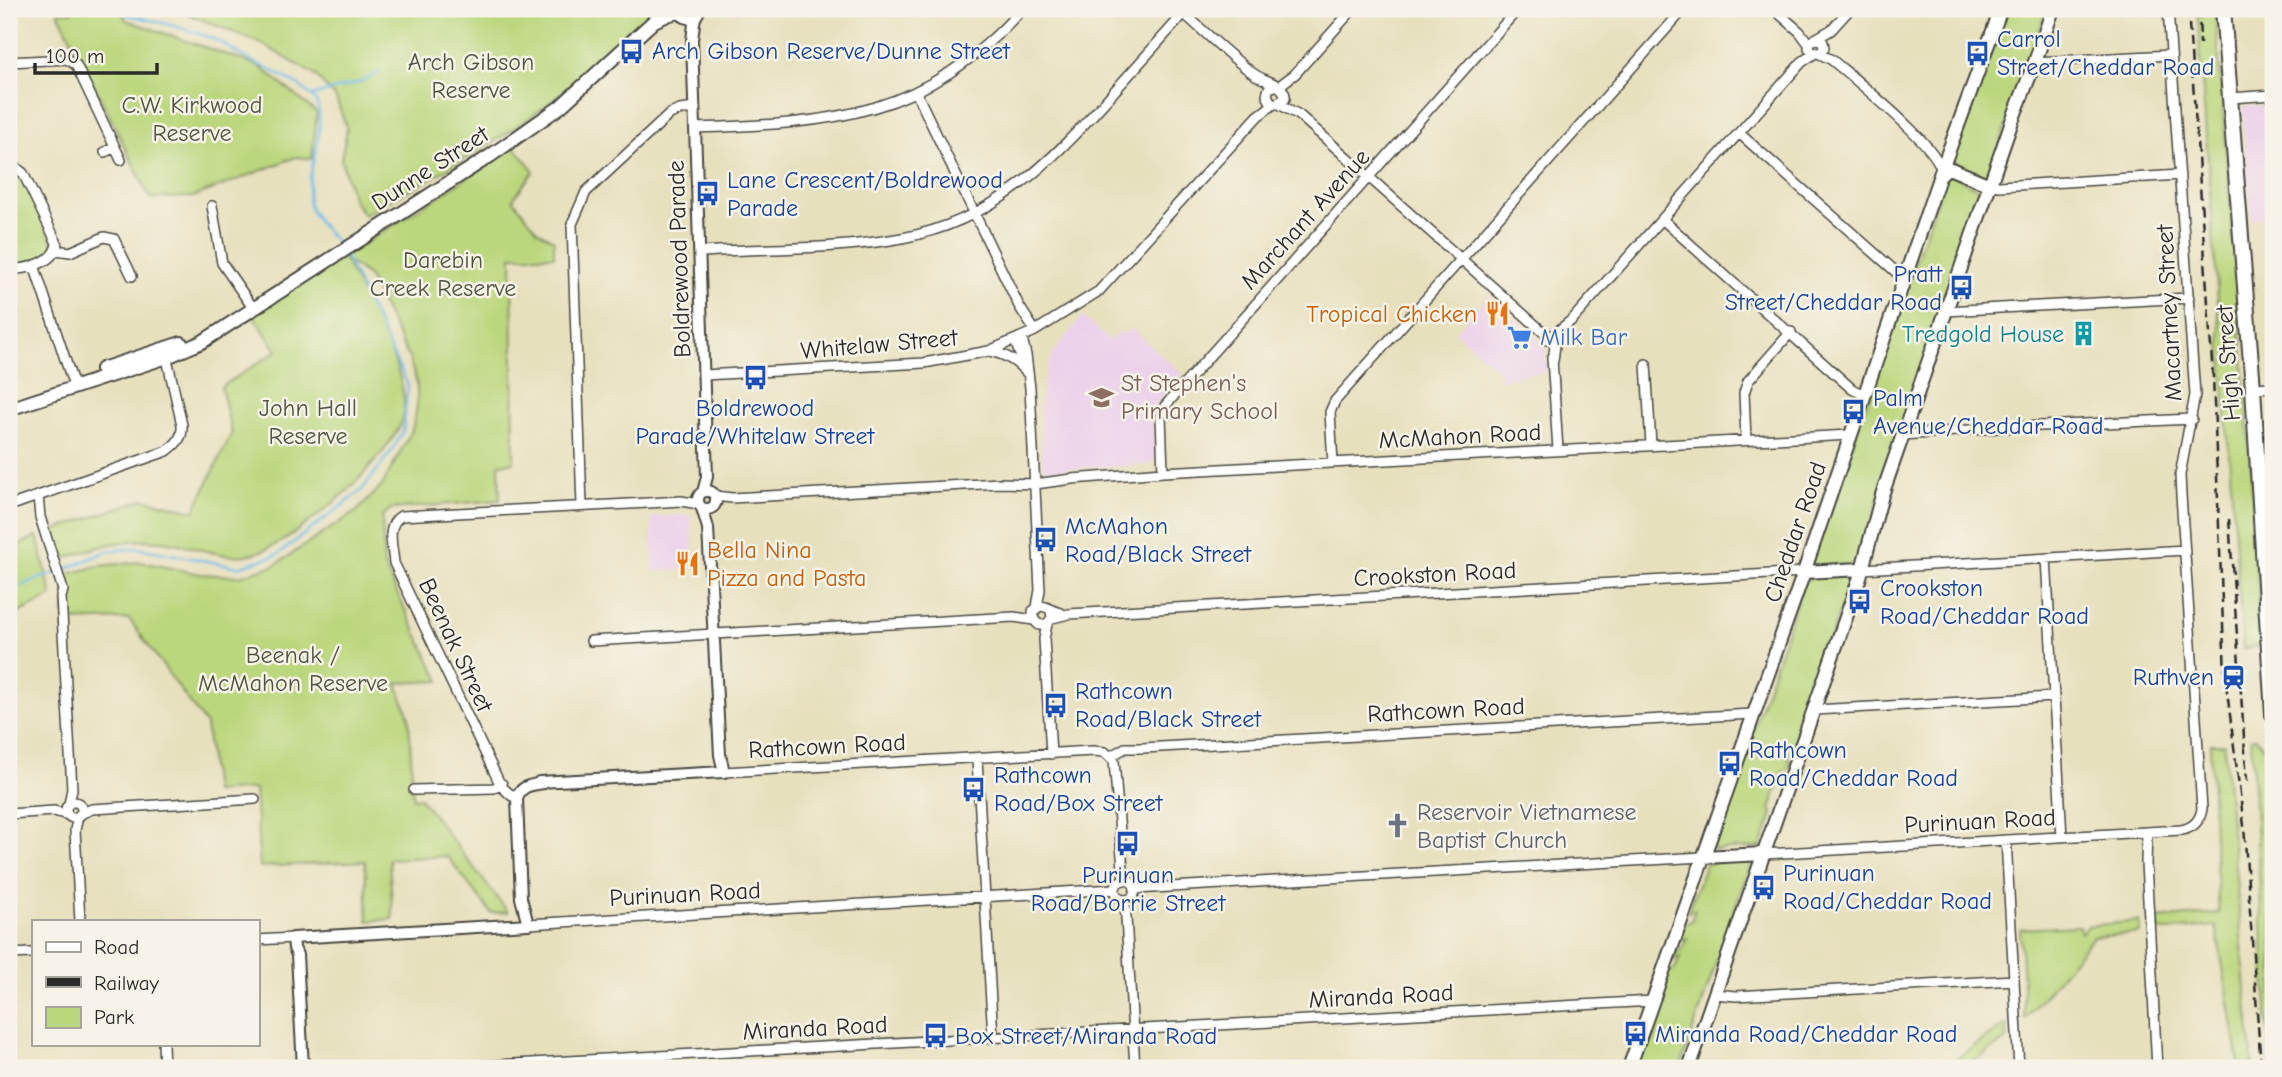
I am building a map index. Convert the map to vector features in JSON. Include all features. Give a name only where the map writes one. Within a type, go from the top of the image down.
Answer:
[{"type":"main road","name":"Dunne Street","points":[[9,401],[159,354],[214,332],[490,156],[560,107],[664,9]]},
{"type":"main road","name":"Cheddar Road","points":[[1629,1068],[2001,9]]},
{"type":"main road","points":[[1689,1068],[1862,569],[1902,435],[2053,9]]},
{"type":"main road","name":"High Street","points":[[2223,9],[2253,388],[2268,540],[2273,715]]},
{"type":"main road","name":"Dunne Street","points":[[654,21],[670,13],[691,11]]},
{"type":"main road","points":[[1941,174],[1946,169],[1951,169],[1990,185]]},
{"type":"main road","name":"Dunne Street","points":[[9,409],[73,382]]},
{"type":"main road","points":[[1804,572],[1862,569]]},
{"type":"main road","points":[[1703,857],[1763,854]]},
{"type":"street","points":[[696,128],[813,122],[860,113],[916,92],[969,59],[995,38],[1022,9]]},
{"type":"street","name":"Whitelaw Street","points":[[704,375],[924,363],[989,351],[1025,336],[1099,291],[1353,9]]},
{"type":"street","name":"Marchant Avenue","points":[[1163,472],[1161,416],[1165,406],[1518,9]]},
{"type":"street","points":[[1333,463],[1330,412],[1335,401],[1684,9]]},
{"type":"street","points":[[1774,9],[1920,139],[1937,158],[1941,174]]},
{"type":"street","points":[[1549,340],[1567,330],[1573,319],[1850,9]]},
{"type":"street","name":"Macartney Street","points":[[2168,9],[2195,395],[2180,475],[2202,809],[2197,822]]},
{"type":"street","points":[[700,252],[865,243],[945,225],[975,212],[1033,176],[1065,147],[1184,10],[1549,340],[1553,361],[1558,450]]},
{"type":"street","name":"Boldrewood Parade","points":[[691,11],[708,528],[721,773]]},
{"type":"street","points":[[2035,62],[2171,55]]},
{"type":"street","points":[[9,62],[67,59],[76,65],[121,160]]},
{"type":"street","points":[[916,92],[1019,306],[1028,374],[1051,754]]},
{"type":"street","points":[[2230,98],[2273,95]]},
{"type":"street","points":[[582,506],[572,225],[586,192],[670,114],[695,108]]},
{"type":"street","points":[[1739,132],[1904,279]]},
{"type":"street","points":[[1920,139],[1940,151],[1952,145]]},
{"type":"street","points":[[105,152],[115,147]]},
{"type":"street","points":[[9,162],[23,173],[57,243],[56,250],[45,260],[22,269],[9,269]]},
{"type":"street","points":[[1990,185],[2180,175]]},
{"type":"street","points":[[212,205],[222,263],[253,308]]},
{"type":"street","points":[[1662,219],[1852,389],[1864,395]]},
{"type":"street","points":[[56,250],[70,252],[104,237],[114,239],[132,276]]},
{"type":"street","points":[[34,265],[73,382]]},
{"type":"street","points":[[1945,311],[2189,298]]},
{"type":"street","points":[[1746,440],[1744,393],[1748,382],[1791,332]]},
{"type":"street","points":[[989,351],[999,352],[1015,361],[1028,374]]},
{"type":"street","points":[[9,506],[167,451],[178,442],[183,433],[182,425],[168,363],[159,354]]},
{"type":"street","points":[[1646,363],[1651,445]]},
{"type":"street","points":[[2253,388],[2273,387]]},
{"type":"street","points":[[1902,435],[2192,419]]},
{"type":"street","name":"McMahon Road","points":[[391,526],[395,519],[401,516],[1850,435]]},
{"type":"street","points":[[38,496],[40,517],[57,576],[63,586],[61,597],[80,920]]},
{"type":"street","points":[[26,501],[40,517]]},
{"type":"street","name":"Beenak Street","points":[[391,526],[394,564],[506,786]]},
{"type":"street","points":[[1862,569],[2185,550]]},
{"type":"street","points":[[2046,558],[2063,837]]},
{"type":"street","name":"Crookston Road","points":[[591,641],[1804,572]]},
{"type":"street","points":[[1814,710],[2054,697]]},
{"type":"street","name":"Rathcown Road","points":[[414,790],[526,786],[1101,751],[1113,758],[1143,748],[1752,714]]},
{"type":"street","points":[[1113,758],[1124,880]]},
{"type":"street","points":[[976,759],[993,1037]]},
{"type":"street","points":[[506,786],[516,819],[522,925]]},
{"type":"street","points":[[9,814],[255,799]]},
{"type":"street","name":"Purinuan Road","points":[[1763,854],[2184,830],[2197,822]]},
{"type":"street","points":[[2144,832],[2157,1068]]},
{"type":"street","points":[[2006,840],[2019,1068]]},
{"type":"street","points":[[1135,889],[1703,857]]},
{"type":"street","points":[[1124,880],[1133,883],[1135,889],[1132,897],[1125,901],[1119,898],[1115,889],[1118,883],[1124,880]]},
{"type":"street","name":"Purinuan Road","points":[[259,940],[1115,889]]},
{"type":"street","points":[[1125,901],[1135,1068]]},
{"type":"street","points":[[296,938],[294,948],[297,954],[303,1068]]},
{"type":"street","points":[[9,954],[32,953]]},
{"type":"street","points":[[1715,994],[1736,996],[2014,980]]},
{"type":"street","name":"Miranda Road","points":[[440,1068],[1653,1001]]},
{"type":"street","points":[[302,1045],[308,1068]]},
{"type":"street","points":[[163,1046],[164,1068]]},
{"type":"shaded area","points":[[2273,104],[2273,217],[2251,219],[2242,107]]},
{"type":"shaded area","points":[[1489,295],[1545,346],[1547,371],[1499,380],[1499,370],[1455,332]]},
{"type":"shaded area","name":"St Stephen's Primary School","points":[[1082,316],[1110,341],[1119,331],[1123,335],[1130,328],[1182,373],[1153,407],[1155,460],[1152,464],[1047,470],[1042,466],[1040,407],[1045,377],[1052,355]]},
{"type":"shaded area","points":[[691,515],[694,569],[653,571],[651,517]]},
{"type":"green space","name":"C.W. Kirkwood Reserve","points":[[72,9],[121,9],[126,20],[259,66],[317,113],[312,159],[296,157],[193,197],[150,198],[58,12],[72,12]]},
{"type":"green space","name":"Arch Gibson Reserve","points":[[176,9],[657,9],[574,83],[522,123],[464,160],[364,215],[353,199],[341,159],[347,129],[336,98],[315,75],[262,44]]},
{"type":"green space","points":[[2004,9],[2047,9],[1988,177],[1985,179],[1960,167],[1952,158]]},
{"type":"green space","points":[[2197,9],[2215,9],[2248,420],[2261,645],[2243,649]]},
{"type":"green space","points":[[515,147],[534,171],[513,199],[538,231],[554,240],[554,256],[512,256],[514,462],[499,464],[500,500],[390,509],[382,517],[384,566],[440,681],[397,683],[409,717],[413,798],[420,798],[508,912],[491,913],[447,856],[389,859],[393,919],[368,921],[365,861],[260,867],[255,789],[214,792],[206,725],[129,619],[65,621],[65,575],[98,566],[141,562],[200,574],[239,576],[275,565],[357,511],[382,486],[412,430],[417,407],[417,384],[409,358],[368,276],[343,258],[373,312],[392,355],[400,376],[404,414],[383,450],[360,478],[328,507],[279,543],[257,553],[237,556],[148,540],[104,546],[61,560],[52,531],[144,499],[194,511],[232,433],[221,387],[277,351],[253,315]]},
{"type":"green space","points":[[9,166],[21,174],[54,244],[52,252],[42,258],[9,266]]},
{"type":"green space","points":[[1946,173],[1983,192],[1857,564],[1813,566],[1811,564]]},
{"type":"green space","points":[[37,536],[52,596],[9,618],[9,550]]},
{"type":"green space","points":[[1852,575],[1853,581],[1849,584],[1822,662],[1825,666],[1822,673],[1818,674],[1804,712],[1806,719],[1802,720],[1788,758],[1791,762],[1789,769],[1784,770],[1770,809],[1773,814],[1761,847],[1715,850],[1713,848],[1804,580],[1818,576]]},
{"type":"green space","points":[[2255,737],[2267,751],[2272,832],[2273,1068],[2269,1042],[2251,738]]},
{"type":"green space","points":[[2210,744],[2224,744],[2253,1068],[2240,1068],[2216,926],[2159,931],[2158,919],[2219,913]]},
{"type":"green space","points":[[1752,859],[1680,1068],[1634,1068],[1667,973],[1675,969],[1680,957],[1672,960],[1674,954],[1682,949],[1687,938],[1678,940],[1684,925],[1691,921],[1695,910],[1688,912],[1706,864]]},
{"type":"green space","points":[[2139,921],[2140,933],[2093,937],[2025,1019],[2020,929],[2079,926],[2081,933],[2087,926]]},
{"type":"green space","points":[[2006,1024],[2007,1039],[1964,1068],[1943,1068]]},
{"type":"waterway","points":[[122,9],[125,14],[218,41],[294,83],[312,97],[317,104],[319,127],[308,193],[309,205],[318,221],[341,248]]},
{"type":"waterway","points":[[312,96],[360,82],[380,72]]},
{"type":"waterway","points":[[61,571],[108,551],[138,548],[238,567],[277,555],[361,491],[391,452],[403,431],[408,385],[344,254]]},
{"type":"waterway","points":[[9,590],[55,573]]},
{"type":"railway","points":[[2188,9],[2213,377],[2225,675],[2244,826],[2261,1068]]},
{"type":"railway","points":[[2199,9],[2200,44]]},
{"type":"railway","points":[[2229,519],[2247,781]]},
{"type":"place","name":"Arch Gibson Reserve/Dunne Street","points":[[632,51]]},
{"type":"place","name":"Carrol Street/Cheddar Road","points":[[1977,53]]},
{"type":"place","name":"Lane Crescent/Boldrewood Parade","points":[[707,194]]},
{"type":"place","name":"Pratt Street/Cheddar Road","points":[[1962,288]]},
{"type":"place","name":"Tropical Chicken","points":[[1497,314]]},
{"type":"place","name":"Tredgold House","points":[[2084,334]]},
{"type":"place","name":"Milk Bar","points":[[1520,337]]},
{"type":"place","name":"Boldrewood Parade/Whitelaw Street","points":[[755,377]]},
{"type":"place","name":"St Stephen's Primary School","points":[[1101,397]]},
{"type":"place","name":"Palm Avenue/Cheddar Road","points":[[1853,412]]},
{"type":"place","name":"McMahon Road/Black Street","points":[[1045,540]]},
{"type":"place","name":"Bella Nina Pizza and Pasta","points":[[687,564]]},
{"type":"place","name":"Crookston Road/Cheddar Road","points":[[1860,602]]},
{"type":"place","name":"Ruthven","points":[[2234,677]]},
{"type":"place","name":"Rathcown Road/Black Street","points":[[1055,705]]},
{"type":"place","name":"Rathcown Road/Cheddar Road","points":[[1729,764]]},
{"type":"place","name":"Rathcown Road/Box Street","points":[[974,789]]},
{"type":"place","name":"Reservoir Vietnamese Baptist Church","points":[[1397,826]]},
{"type":"place","name":"Purinuan Road/Borrie Street","points":[[1128,844]]},
{"type":"place","name":"Purinuan Road/Cheddar Road","points":[[1763,887]]},
{"type":"place","name":"Miranda Road/Cheddar Road","points":[[1635,1034]]},
{"type":"place","name":"Box Street/Miranda Road","points":[[935,1036]]},
{"type":"park label","name":"Darebin Creek Reserve","points":[[443,274]]},
{"type":"park label","name":"John Hall Reserve","points":[[308,422]]},
{"type":"park label","name":"Beenak / McMahon Reserve","points":[[293,669]]}]
